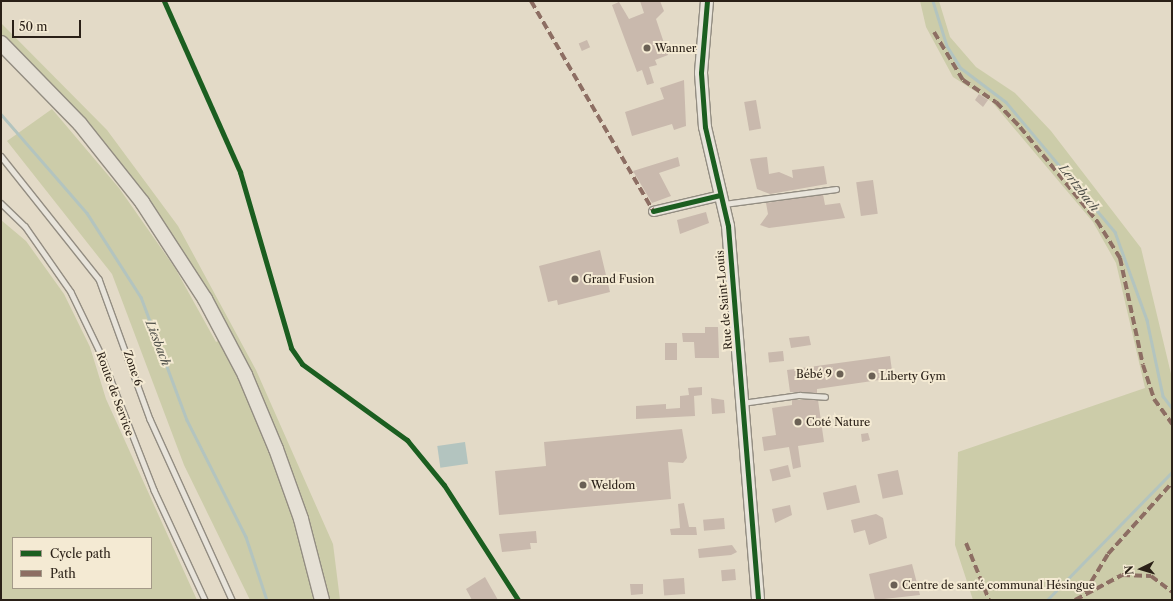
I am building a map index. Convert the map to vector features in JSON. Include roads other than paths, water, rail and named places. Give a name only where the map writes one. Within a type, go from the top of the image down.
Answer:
[{"type":"main road","name":"Rue de Saint-Louis","points":[[707,1],[702,73],[705,127],[728,226],[758,600]]},
{"type":"main road","points":[[1,43],[80,124],[142,202],[205,299],[245,375],[276,449],[301,519],[322,600]]},
{"type":"street","points":[[653,211],[721,199]]},
{"type":"lane","name":"Zone 6","points":[[1,156],[99,279],[166,459],[232,600]]},
{"type":"lane","points":[[721,199],[836,189]]},
{"type":"lane","name":"Route de Service","points":[[1,203],[25,226],[71,292],[100,352],[151,483],[205,600]]},
{"type":"lane","points":[[742,403],[800,395],[825,397]]},
{"type":"waterway","name":"Lertzbach","points":[[933,1],[947,46],[961,68],[1006,102],[1115,232],[1147,320],[1163,396],[1172,408]]},
{"type":"waterway","name":"Liesbach","points":[[1,114],[87,213],[141,297],[187,420],[246,537],[267,600]]},
{"type":"waterway","points":[[1047,600],[1172,472]]},
{"type":"place","name":"Wanner","points":[[647,48]]},
{"type":"place","name":"Grand Fusion","points":[[575,279]]},
{"type":"place","name":"Bébé 9","points":[[840,374]]},
{"type":"place","name":"Liberty Gym","points":[[872,376]]},
{"type":"place","name":"Coté Nature","points":[[798,422]]},
{"type":"place","name":"Weldom","points":[[583,485]]},
{"type":"place","name":"Centre de santé communal Hésingue","points":[[894,585]]}]
